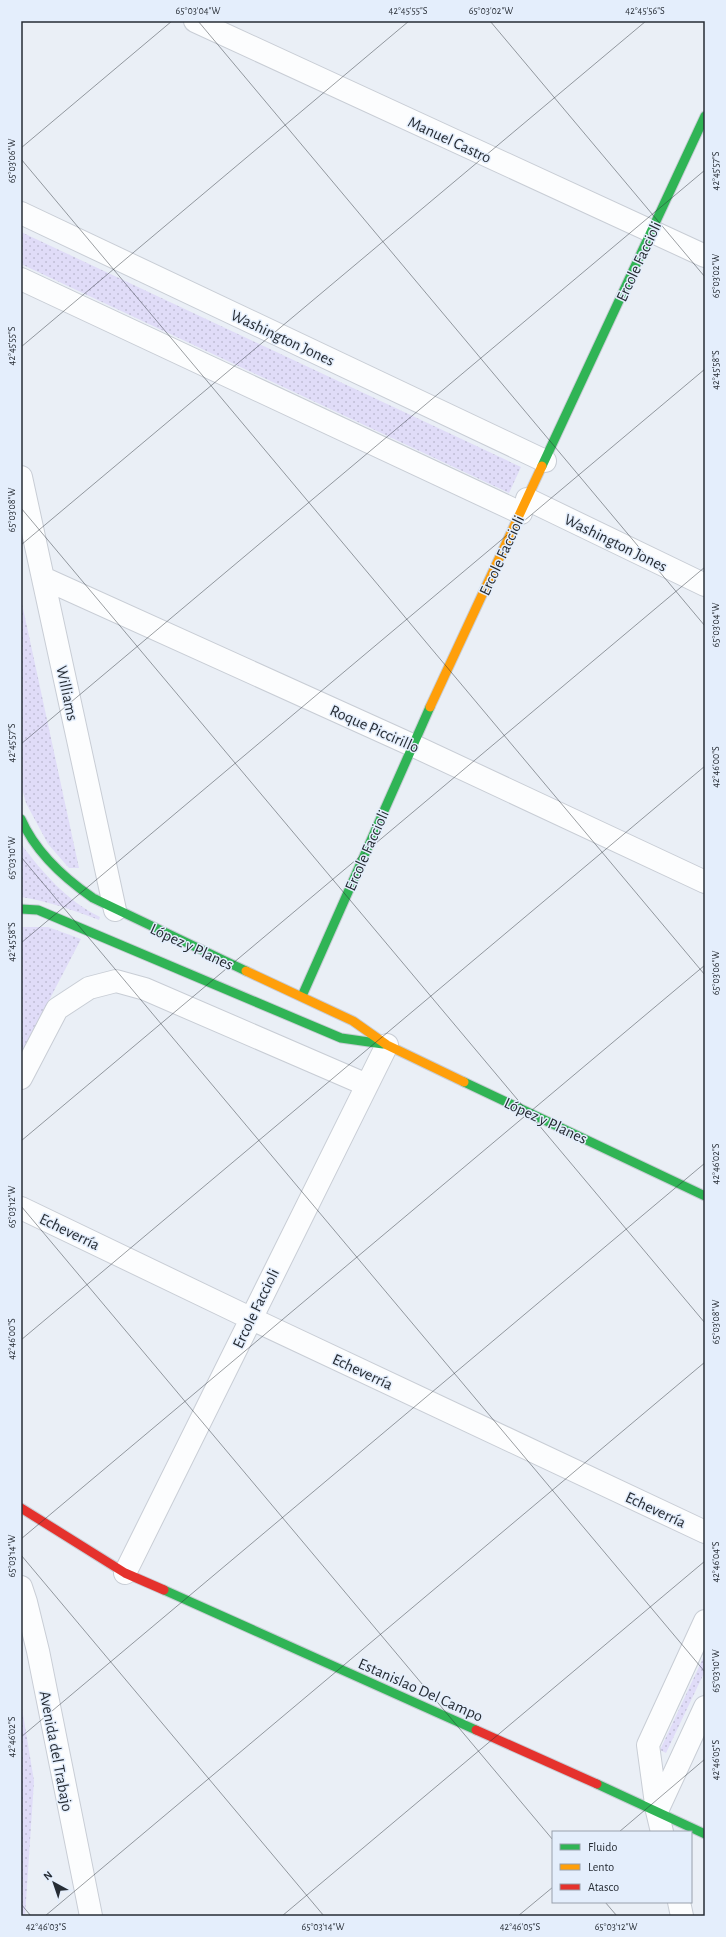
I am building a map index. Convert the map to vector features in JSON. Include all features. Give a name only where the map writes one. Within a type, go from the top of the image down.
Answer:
[{"type":"street","name":"Manuel Castro","points":[[195,21],[705,256]]},
{"type":"street","name":"Ercole Faccioli","points":[[302,996],[412,744],[705,116]]},
{"type":"street","name":"Washington Jones","points":[[21,214],[545,461]]},
{"type":"street","name":"Washington Jones","points":[[21,279],[524,506],[705,585]]},
{"type":"street","name":"Williams","points":[[21,477],[115,910]]},
{"type":"street","name":"Roque Piccirillo","points":[[43,578],[412,744],[705,882]]},
{"type":"street","name":"López y Planes","points":[[21,819],[24,829],[50,862],[89,896],[115,910],[353,1021],[387,1045],[705,1196]]},
{"type":"street","name":"López y Planes","points":[[21,909],[38,910],[341,1038],[387,1045]]},
{"type":"street","points":[[21,1078],[57,1008],[89,988],[116,981],[145,990],[367,1085]]},
{"type":"street","name":"Ercole Faccioli","points":[[125,1573],[250,1318],[387,1045]]},
{"type":"street","name":"Echeverría","points":[[21,1208],[250,1318],[705,1532]]},
{"type":"street","name":"Estanislao Del Campo","points":[[21,1508],[125,1573],[657,1811],[705,1834]]},
{"type":"street","name":"Avenida del Trabajo","points":[[21,1587],[38,1651],[91,1916]]},
{"type":"street","points":[[662,1831],[657,1811],[648,1745],[705,1621]]},
{"type":"street","points":[[657,1811],[705,1708]]},
{"type":"street","points":[[679,1903],[682,1916]]},
{"type":"shaded area","points":[[21,232],[521,467],[509,493],[21,264]]},
{"type":"shaded area","points":[[21,599],[79,868],[69,868],[48,844],[26,803],[21,785]]},
{"type":"shaded area","points":[[21,844],[47,876],[66,895],[100,917],[99,920],[60,906],[21,897]]},
{"type":"shaded area","points":[[21,927],[48,927],[81,939],[21,1054]]},
{"type":"shaded area","points":[[705,1654],[705,1671],[666,1753],[660,1750]]},
{"type":"shaded area","points":[[21,1702],[34,1781],[25,1916],[21,1916]]},
{"type":"traffic: fast","points":[[542,466],[705,116]]},
{"type":"traffic: fast","points":[[302,996],[430,707]]},
{"type":"traffic: fast","points":[[21,819],[34,842],[51,863],[71,882],[93,898],[246,971]]},
{"type":"traffic: fast","points":[[21,909],[38,910],[341,1038],[383,1044]]},
{"type":"traffic: fast","points":[[464,1082],[705,1196]]},
{"type":"traffic: fast","points":[[164,1590],[476,1730]]},
{"type":"traffic: fast","points":[[597,1784],[705,1834]]},
{"type":"traffic: slow","points":[[430,707],[542,466]]},
{"type":"traffic: slow","points":[[246,971],[353,1021],[387,1045],[464,1082]]},
{"type":"traffic: jam","points":[[21,1508],[125,1573],[164,1590]]},
{"type":"traffic: jam","points":[[476,1730],[597,1784]]}]
